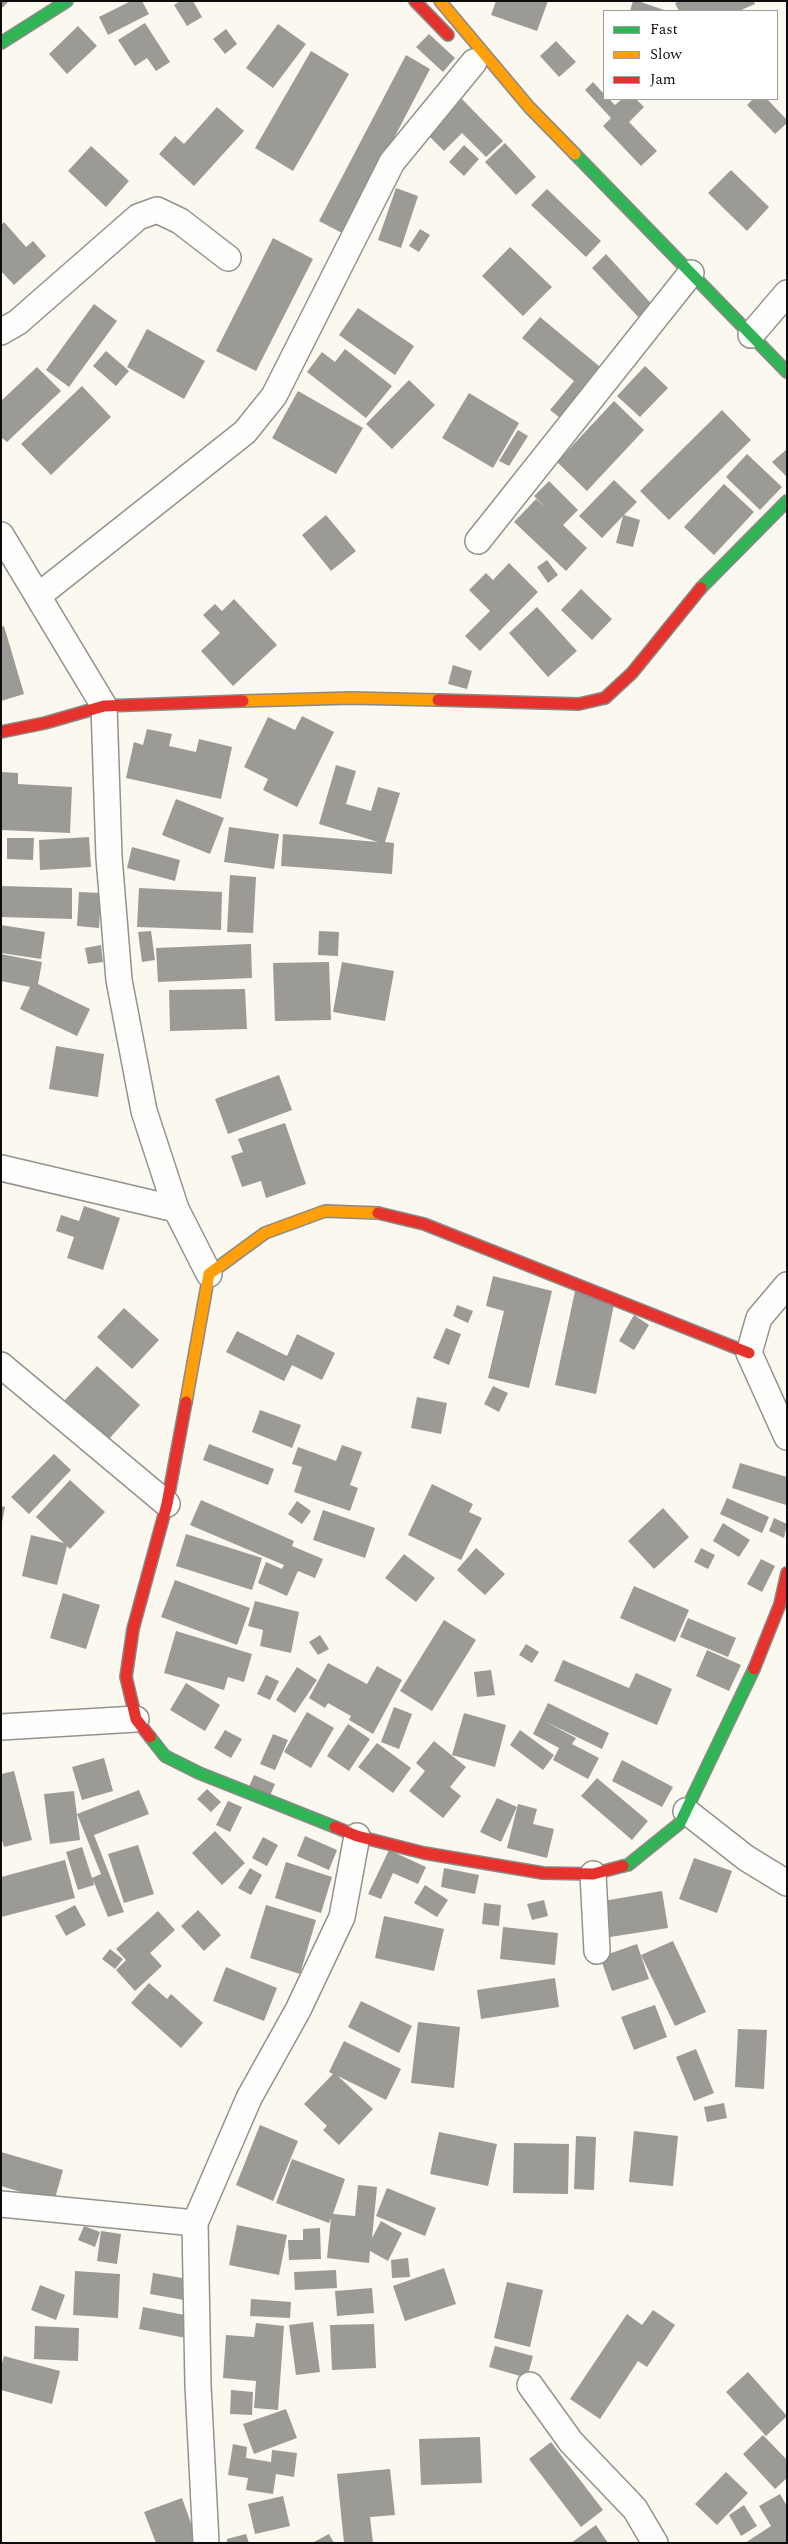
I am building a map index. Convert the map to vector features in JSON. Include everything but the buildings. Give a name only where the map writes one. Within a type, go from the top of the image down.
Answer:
[{"type":"street","points":[[1,43],[66,3],[79,1]]},
{"type":"street","points":[[415,1],[455,42]]},
{"type":"street","points":[[440,1],[529,107],[787,372]]},
{"type":"street","points":[[38,596],[245,432],[274,396],[392,162],[471,59],[494,81],[529,107]]},
{"type":"street","points":[[1,332],[18,322],[138,217],[157,210],[180,222],[228,258]]},
{"type":"street","points":[[478,541],[691,274]]},
{"type":"street","points":[[751,335],[787,293]]},
{"type":"street","points":[[1,732],[45,724],[104,706],[351,698],[579,704],[605,698],[632,673],[702,585],[787,501]]},
{"type":"street","points":[[1,535],[104,706],[109,857],[119,980],[144,1111],[176,1209],[209,1274],[167,1504],[133,1629],[126,1677],[136,1719],[165,1756],[199,1773],[358,1836],[424,1853],[543,1873],[593,1874],[628,1865],[680,1823],[753,1672],[780,1604],[787,1573]]},
{"type":"street","points":[[1,1168],[176,1209]]},
{"type":"street","points":[[209,1274],[265,1233],[325,1211],[378,1213],[424,1224],[749,1353]]},
{"type":"street","points":[[787,1285],[759,1318],[749,1353],[787,1436]]},
{"type":"street","points":[[1,1365],[167,1504]]},
{"type":"street","points":[[1,1727],[136,1719]]},
{"type":"street","points":[[686,1811],[746,1858],[787,1883]]},
{"type":"street","points":[[206,2543],[198,2385],[195,2223],[249,2098],[298,2010],[342,1917],[358,1836]]},
{"type":"street","points":[[593,1874],[597,1951]]},
{"type":"street","points":[[1,2204],[195,2223]]},
{"type":"street","points":[[530,2385],[571,2442],[635,2509],[655,2543]]},
{"type":"traffic: fast","points":[[1,43],[67,1]]},
{"type":"traffic: fast","points":[[575,154],[787,372]]},
{"type":"traffic: fast","points":[[701,588],[787,501]]},
{"type":"traffic: fast","points":[[623,1866],[628,1865],[680,1823],[754,1669]]},
{"type":"traffic: fast","points":[[150,1737],[165,1756],[199,1773],[335,1827]]},
{"type":"traffic: slow","points":[[440,1],[529,107],[575,154]]},
{"type":"traffic: slow","points":[[243,701],[351,698],[438,700]]},
{"type":"traffic: slow","points":[[186,1402],[209,1274],[265,1233],[325,1211],[378,1213]]},
{"type":"traffic: jam","points":[[415,1],[448,35]]},
{"type":"traffic: jam","points":[[438,700],[579,704],[605,698],[632,673],[701,588]]},
{"type":"traffic: jam","points":[[1,732],[45,723],[104,706],[243,701]]},
{"type":"traffic: jam","points":[[378,1213],[424,1224],[749,1353]]},
{"type":"traffic: jam","points":[[150,1737],[136,1719],[126,1677],[133,1629],[167,1504],[186,1402]]},
{"type":"traffic: jam","points":[[754,1669],[780,1604],[787,1573]]},
{"type":"traffic: jam","points":[[335,1827],[357,1836],[424,1853],[543,1873],[593,1874],[623,1866]]}]
